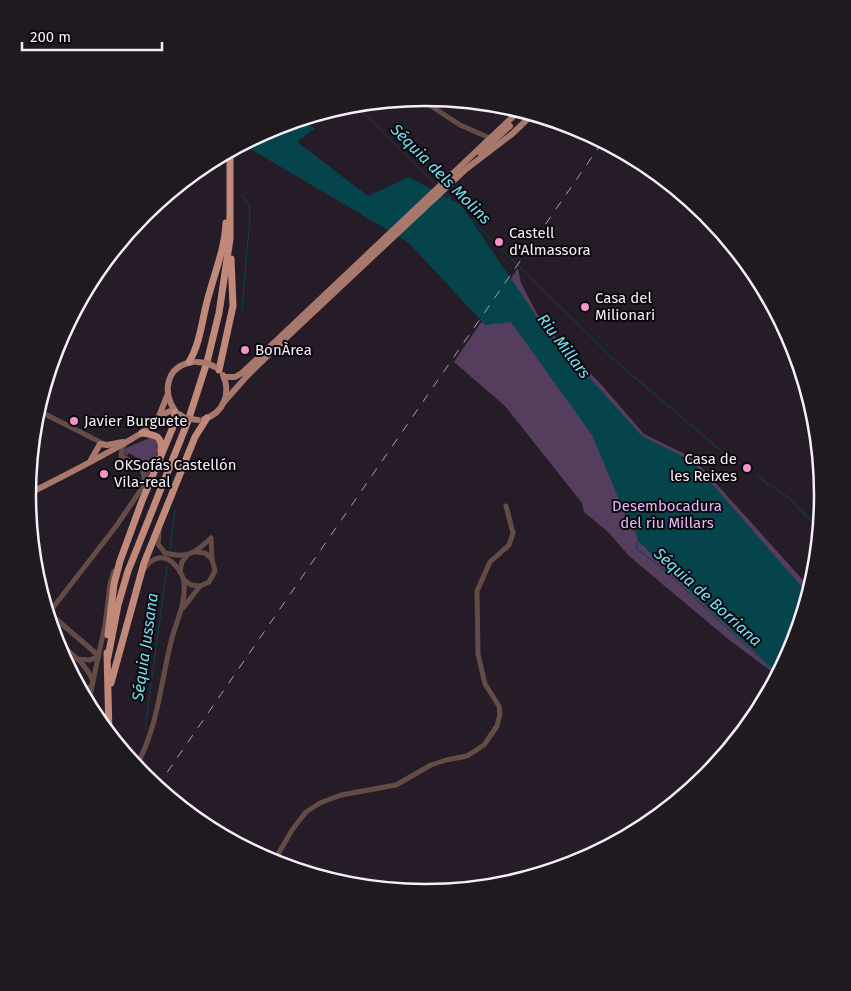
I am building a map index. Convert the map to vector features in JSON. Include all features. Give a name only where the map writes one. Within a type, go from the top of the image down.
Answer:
[{"type":"highway","points":[[108,656],[118,605],[128,571],[188,421],[207,362],[219,313],[230,239],[230,159]]},
{"type":"highway","points":[[193,362],[209,293],[222,250],[227,214],[231,207]]},
{"type":"highway","points":[[220,372],[233,306],[232,249],[230,239]]},
{"type":"highway","points":[[108,720],[107,648],[114,584],[142,501],[173,427],[176,412]]},
{"type":"highway","points":[[107,692],[111,684],[117,657],[153,538],[195,437],[207,418]]},
{"type":"highway","points":[[142,433],[154,435],[160,439],[162,444],[156,468]]},
{"type":"main road","points":[[464,166],[513,117]]},
{"type":"main road","points":[[158,418],[167,396],[168,384],[173,373],[183,365],[193,362],[207,363],[220,372],[235,376],[242,373],[517,118]]},
{"type":"main road","points":[[464,166],[512,134],[527,120]]},
{"type":"main road","points":[[167,396],[176,412],[185,418],[198,420],[207,418],[220,410],[224,402],[247,376],[333,290]]},
{"type":"main road","points":[[220,372],[226,385],[224,402]]},
{"type":"main road","points":[[101,452],[142,433],[166,412],[176,412]]},
{"type":"main road","points":[[101,452],[100,444],[128,441]]},
{"type":"main road","points":[[36,490],[88,463],[109,448],[105,444]]},
{"type":"street","points":[[431,106],[460,125],[490,138]]},
{"type":"street","points":[[45,414],[105,444]]},
{"type":"street","points":[[90,437],[101,452]]},
{"type":"street","points":[[53,607],[117,525],[144,485],[144,475],[141,467],[121,456],[122,448],[128,441]]},
{"type":"street","points":[[90,693],[105,625],[110,584],[122,546],[142,501]]},
{"type":"street","points":[[277,855],[292,830],[306,812],[320,803],[341,795],[396,785],[431,765],[467,756],[484,745],[497,726],[500,714],[499,706],[485,684],[478,654],[478,590],[490,562],[509,545],[513,533],[506,506]]},
{"type":"street","points":[[165,512],[159,530],[158,544],[165,553],[187,555],[196,552],[211,538],[212,559],[215,571],[209,582],[200,586],[181,610]]},
{"type":"street","points":[[196,552],[205,553],[212,559]]},
{"type":"street","points":[[180,572],[182,562],[187,555]]},
{"type":"street","points":[[140,759],[148,742],[156,716],[166,662],[185,595],[184,580],[171,561],[162,558],[154,559],[147,564],[142,574]]},
{"type":"street","points":[[184,580],[191,585],[200,586]]},
{"type":"street","points":[[57,622],[99,656]]},
{"type":"street","points":[[69,651],[88,670],[92,683]]},
{"type":"street","points":[[78,659],[90,660],[99,656]]},
{"type":"street","points":[[87,689],[92,683]]},
{"type":"green space","name":"Desembocadura del riu Millars","points":[[518,268],[521,283],[536,312],[545,326],[563,346],[599,382],[644,434],[693,458],[804,582],[794,621],[773,672],[728,639],[629,556],[608,532],[584,512],[582,503],[505,406],[454,362]]},
{"type":"green space","points":[[152,437],[157,442],[158,451],[147,480],[143,467],[145,463],[129,453],[127,456],[124,454],[124,450]]},
{"type":"water","name":"Desembocadura del riu Millars","points":[[307,125],[315,128],[297,142],[368,196],[409,177],[461,205],[543,326],[642,436],[692,461],[803,588],[794,621],[774,670],[638,541],[592,435],[511,322],[485,325],[408,242],[249,148]]},
{"type":"waterway","name":"Séquia dels Molins","points":[[362,112],[436,185]]},
{"type":"waterway","name":"Séquia dels Molins","points":[[445,193],[451,199]]},
{"type":"waterway","name":"Séquia Jussana","points":[[241,194],[249,205],[250,216],[242,309]]},
{"type":"waterway","name":"Séquia dels Molins","points":[[471,219],[612,358],[720,450],[740,464]]},
{"type":"waterway","points":[[755,475],[792,500],[814,524]]},
{"type":"waterway","name":"Séquia Jussana","points":[[170,550],[175,510]]},
{"type":"waterway","name":"Séquia dels Molins","points":[[803,512],[814,520]]},
{"type":"waterway","name":"Séquia de Borriana","points":[[638,541],[636,548],[663,569],[769,667]]},
{"type":"waterway","name":"Séquia Jussana","points":[[145,729],[167,567]]},
{"type":"railway","points":[[161,781],[599,147]]},
{"type":"place","name":"Castell d'Almassora","points":[[499,242]]},
{"type":"place","name":"Casa del Milionari","points":[[585,307]]},
{"type":"place","name":"BonÀrea","points":[[245,350]]},
{"type":"place","name":"Javier Burguete","points":[[74,421]]},
{"type":"place","name":"Casa de les Reixes","points":[[747,468]]},
{"type":"place","name":"OKSofás Castellón Vila-real","points":[[104,474]]},
{"type":"water label","name":"Riu Millars","points":[[564,346]]}]
